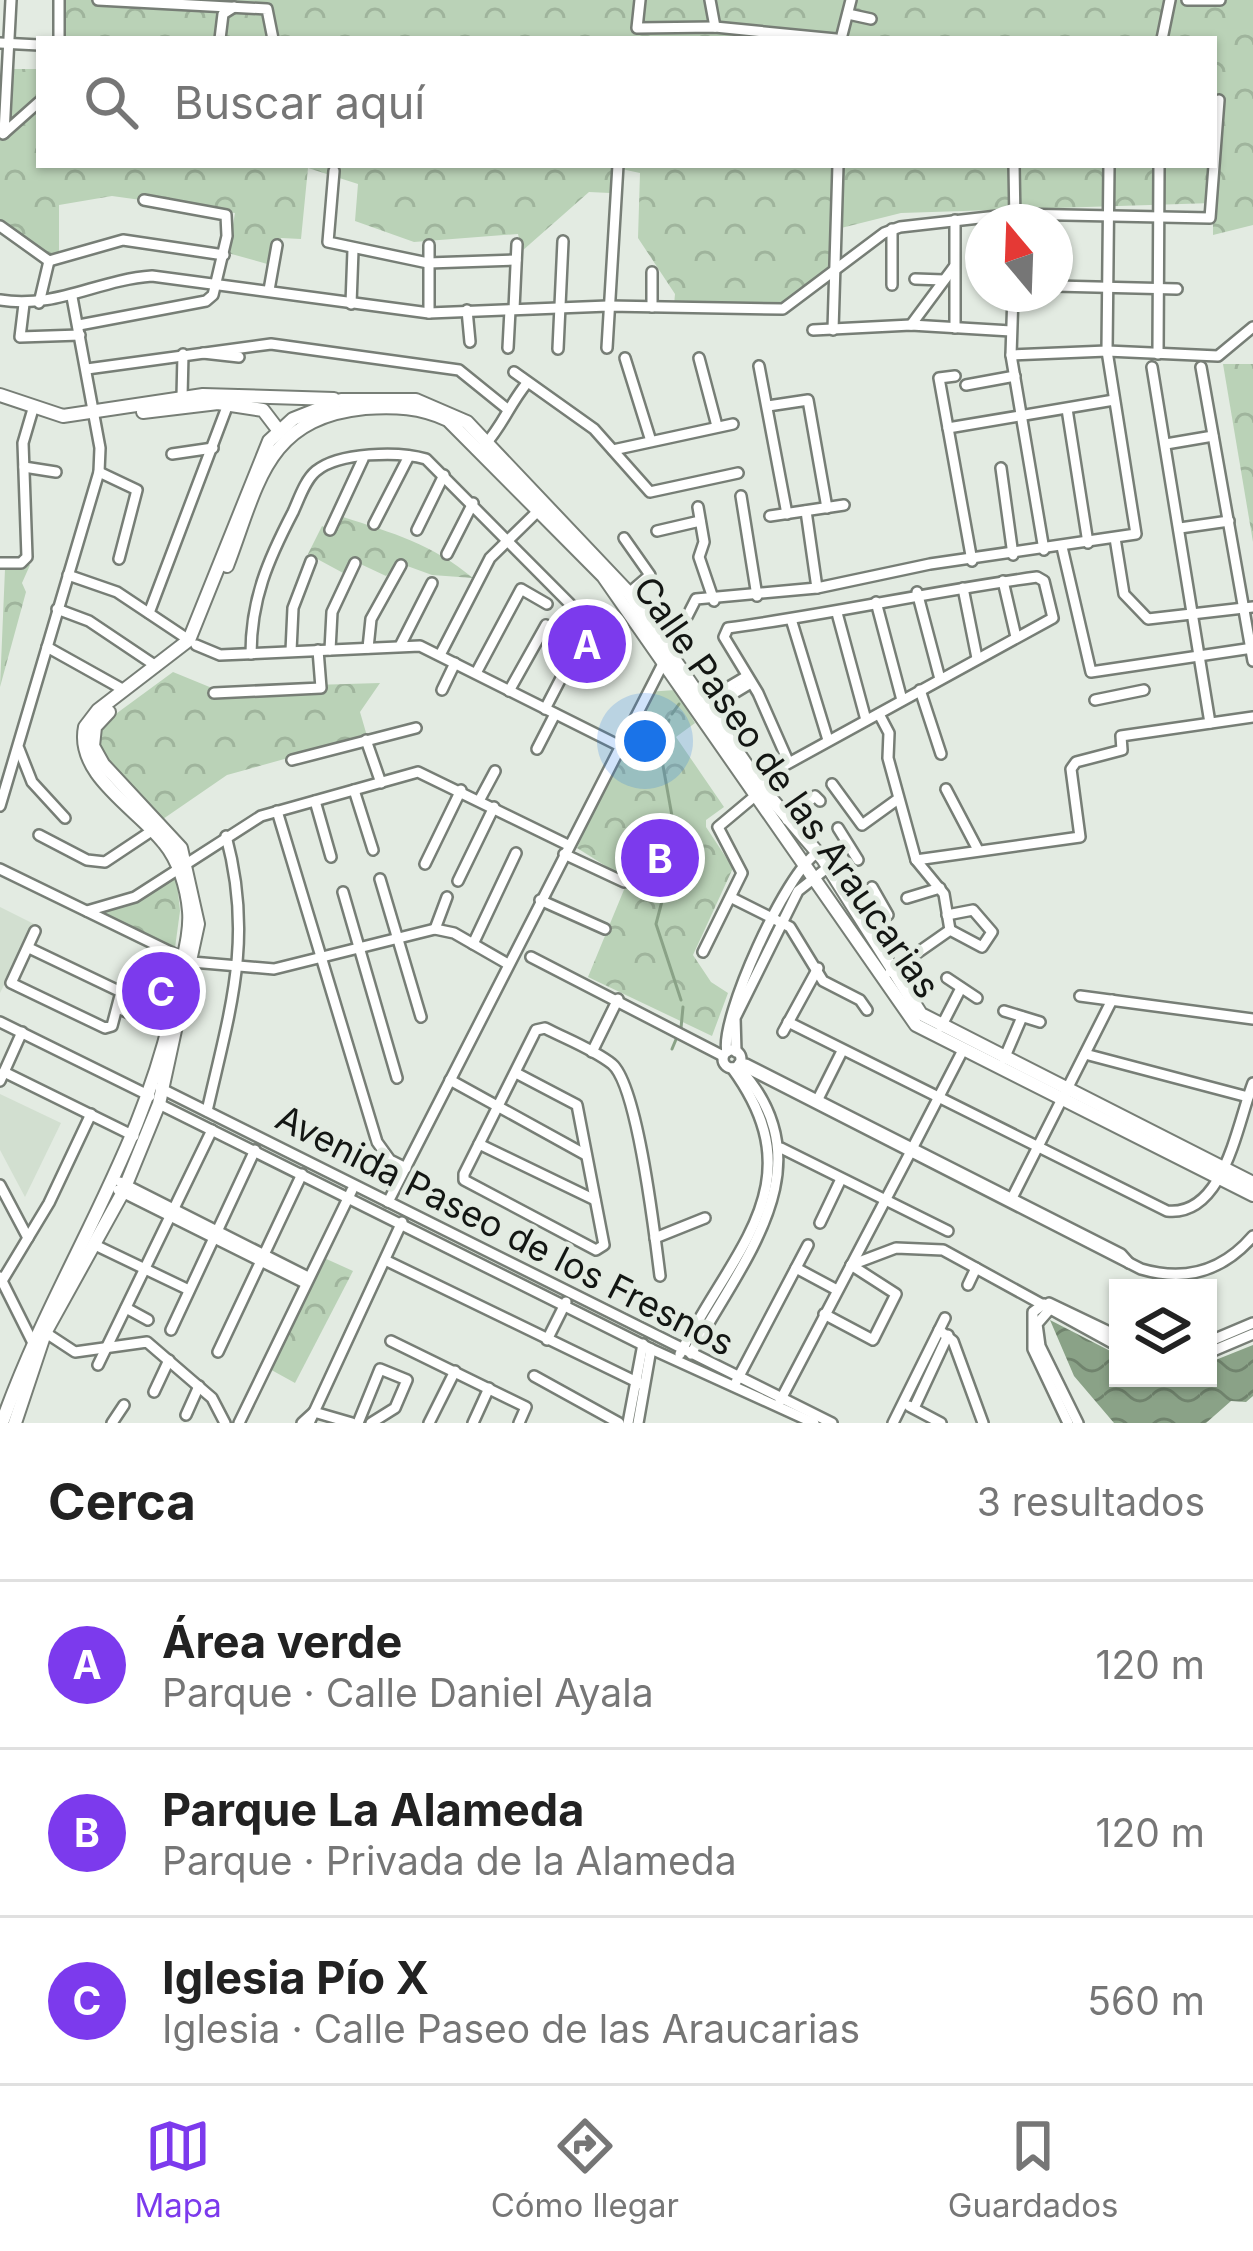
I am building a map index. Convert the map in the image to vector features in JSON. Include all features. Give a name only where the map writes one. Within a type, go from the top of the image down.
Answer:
[{"type":"main road","points":[[0,395],[63,416],[230,399],[263,410],[279,431]]},
{"type":"main road","name":"Calle Paseo de las Araucarias","points":[[15,1423],[38,1338],[95,1245],[157,1094],[187,960],[189,912],[183,865],[166,826],[103,764],[92,737],[102,717],[193,643],[261,454],[279,431],[310,410],[341,400],[387,397],[436,404],[485,444],[629,593],[665,656]]},
{"type":"main road","points":[[95,415],[182,398],[341,400]]},
{"type":"main road","name":"Calle Paseo de las Araucarias","points":[[252,489],[284,438],[314,419],[344,411],[387,406],[432,412],[485,444],[539,510],[585,548],[665,656],[803,864],[921,1014],[1064,1097]]},
{"type":"main road","name":"Calle Paseo de las Araucarias","points":[[183,865],[95,770],[84,750],[91,718],[193,643]]},
{"type":"main road","name":"Calle Paseo de las Araucarias","points":[[701,709],[822,860],[916,1024],[1253,1184]]},
{"type":"main road","name":"Calle Paseo de las Araucarias","points":[[2,1423],[38,1338],[119,1186],[135,1137],[157,1094]]},
{"type":"main road","name":"Calle Paseo de las Araucarias","points":[[1220,1171],[1253,1195]]},
{"type":"street","points":[[2,135],[4,44],[11,0]]},
{"type":"street","points":[[58,0],[59,36]]},
{"type":"street","points":[[98,0],[267,9],[272,36]]},
{"type":"street","points":[[640,0],[637,28],[715,27],[807,36]]},
{"type":"street","points":[[710,0],[715,27]]},
{"type":"street","points":[[839,36],[851,0]]},
{"type":"street","points":[[1163,36],[1170,0]]},
{"type":"street","points":[[1187,0],[1220,0]]},
{"type":"street","points":[[220,36],[223,14],[234,8]]},
{"type":"street","points":[[848,14],[871,19]]},
{"type":"street","points":[[4,44],[36,45]]},
{"type":"street","points":[[1217,122],[1219,100]]},
{"type":"street","points":[[2,135],[36,105]]},
{"type":"street","points":[[608,348],[618,168]]},
{"type":"street","points":[[833,330],[838,168]]},
{"type":"street","points":[[1014,168],[1015,204]]},
{"type":"street","points":[[388,1202],[618,745],[697,599],[818,588],[1136,534],[1107,351],[1109,168]]},
{"type":"street","points":[[1158,354],[1159,168]]},
{"type":"street","points":[[1073,216],[1210,218],[1213,168]]},
{"type":"street","points":[[334,171],[328,242],[428,263],[516,260]]},
{"type":"street","points":[[23,304],[20,337],[80,330],[206,301],[224,255],[228,222],[223,211],[143,200]]},
{"type":"street","points":[[955,220],[956,328]]},
{"type":"street","points":[[0,300],[23,304],[72,297],[121,278],[216,283],[429,313],[608,306],[783,309],[892,230],[965,220]]},
{"type":"street","points":[[0,226],[49,261]]},
{"type":"street","points":[[892,230],[892,285]]},
{"type":"street","points":[[49,261],[124,240],[224,255]]},
{"type":"street","points":[[558,349],[563,242]]},
{"type":"street","points":[[429,244],[429,313]]},
{"type":"street","points":[[508,348],[518,244]]},
{"type":"street","points":[[269,290],[277,245]]},
{"type":"street","points":[[351,304],[353,250]]},
{"type":"street","points":[[39,303],[49,261]]},
{"type":"street","points":[[911,325],[955,266]]},
{"type":"street","points":[[652,272],[652,307]]},
{"type":"street","points":[[915,279],[944,280]]},
{"type":"street","points":[[1073,286],[1178,289]]},
{"type":"street","points":[[0,806],[99,472],[95,415],[72,297]]},
{"type":"street","points":[[467,310],[470,342]]},
{"type":"street","points":[[1012,312],[1011,355],[1043,550]]},
{"type":"street","points":[[813,330],[911,325],[1011,331]]},
{"type":"street","points":[[1011,355],[1107,351],[1202,361],[1248,339],[1253,327]]},
{"type":"street","points":[[87,369],[271,344],[459,370],[506,408]]},
{"type":"street","points":[[200,351],[239,358]]},
{"type":"street","points":[[182,398],[183,354]]},
{"type":"street","points":[[625,358],[650,438]]},
{"type":"street","points":[[699,358],[717,426]]},
{"type":"street","points":[[1202,361],[1249,607],[1253,661]]},
{"type":"street","points":[[759,366],[787,514]]},
{"type":"street","points":[[1152,367],[1210,723]]},
{"type":"street","points":[[514,372],[574,413],[650,493],[738,473]]},
{"type":"street","points":[[955,376],[939,378],[972,561]]},
{"type":"street","points":[[966,386],[1015,376]]},
{"type":"street","points":[[485,444],[503,425],[506,408],[527,383]]},
{"type":"street","points":[[149,613],[230,399]]},
{"type":"street","points":[[768,406],[808,400],[827,508]]},
{"type":"street","points":[[948,428],[1114,400]]},
{"type":"street","points":[[0,563],[25,560],[23,467],[25,431],[33,409]]},
{"type":"street","points":[[1067,409],[1088,543]]},
{"type":"street","points":[[613,449],[733,424]]},
{"type":"street","points":[[1166,444],[1213,436]]},
{"type":"street","points":[[172,454],[213,448]]},
{"type":"street","points":[[374,524],[409,456]]},
{"type":"street","points":[[330,530],[364,458]]},
{"type":"street","points":[[251,654],[251,621],[263,571],[311,476],[328,465],[364,458],[426,460],[570,604]]},
{"type":"street","points":[[23,467],[56,472]]},
{"type":"street","points":[[1000,468],[1013,555]]},
{"type":"street","points":[[99,472],[134,485],[139,496],[119,559]]},
{"type":"street","points":[[417,530],[444,475]]},
{"type":"street","points":[[741,496],[757,596]]},
{"type":"street","points":[[447,554],[473,503]]},
{"type":"street","points":[[770,516],[844,506]]},
{"type":"street","points":[[698,507],[704,542],[698,557],[714,601]]},
{"type":"street","points":[[440,655],[490,558],[539,510]]},
{"type":"street","points":[[806,511],[818,588]]},
{"type":"street","points":[[1180,527],[1229,520]]},
{"type":"street","points":[[657,531],[700,521]]},
{"type":"street","points":[[624,538],[650,575],[629,593]]},
{"type":"street","points":[[1114,538],[1124,594],[1138,613],[1161,621],[1249,607]]},
{"type":"street","points":[[1062,547],[1091,672],[1252,648]]},
{"type":"street","points":[[291,651],[293,608],[311,561]]},
{"type":"street","points":[[214,693],[321,688],[332,611],[356,563]]},
{"type":"street","points":[[368,648],[370,619],[401,565]]},
{"type":"street","points":[[68,575],[117,592],[193,643],[220,655],[400,646],[440,655],[618,745]]},
{"type":"street","points":[[1037,577],[1044,581],[1053,618],[783,765],[724,632],[837,613],[916,592],[1003,581],[1037,577]]},
{"type":"street","points":[[1003,581],[1016,637]]},
{"type":"street","points":[[400,646],[432,583]]},
{"type":"street","points":[[963,588],[977,658]]},
{"type":"street","points":[[476,674],[521,589],[547,604]]},
{"type":"street","points":[[916,592],[940,679]]},
{"type":"street","points":[[876,602],[902,700]]},
{"type":"street","points":[[57,609],[88,621],[158,668]]},
{"type":"street","points":[[837,613],[866,720]]},
{"type":"street","points":[[791,619],[828,740]]},
{"type":"street","points":[[509,691],[546,625],[566,635]]},
{"type":"street","points":[[47,646],[124,690]]},
{"type":"street","points":[[537,749],[572,657],[590,666]]},
{"type":"street","points":[[442,690],[455,663]]},
{"type":"street","points":[[1119,670],[1124,694]]},
{"type":"street","points":[[701,709],[749,680]]},
{"type":"street","points":[[920,690],[930,709],[940,754]]},
{"type":"street","points":[[1095,700],[1144,690]]},
{"type":"street","points":[[879,714],[889,734],[888,758],[916,860],[940,888],[950,930]]},
{"type":"street","points":[[916,860],[1080,837],[1072,764],[1122,750],[1121,736],[1253,717]]},
{"type":"street","points":[[292,760],[416,728]]},
{"type":"street","points":[[366,740],[380,783]]},
{"type":"street","points":[[18,746],[32,782],[64,818]]},
{"type":"street","points":[[479,799],[495,770]]},
{"type":"street","points":[[87,911],[120,905],[226,836],[277,811],[429,773],[624,882]]},
{"type":"street","points":[[404,790],[409,775]]},
{"type":"street","points":[[832,784],[862,825],[898,799]]},
{"type":"street","points":[[946,789],[977,848]]},
{"type":"street","points":[[354,790],[373,850]]},
{"type":"street","points":[[425,864],[461,790]]},
{"type":"street","points":[[703,952],[732,898],[742,867],[718,827],[755,796]]},
{"type":"street","points":[[787,820],[815,796],[820,801]]},
{"type":"street","points":[[315,800],[331,857]]},
{"type":"street","points":[[458,881],[494,807]]},
{"type":"street","points":[[277,811],[377,1142],[390,1160],[406,1168]]},
{"type":"street","points":[[838,828],[858,860]]},
{"type":"street","points":[[39,835],[87,860],[105,862],[153,830]]},
{"type":"street","points":[[207,1111],[240,969],[241,900],[226,836]]},
{"type":"street","points":[[779,921],[803,864],[822,860],[848,844]]},
{"type":"street","points":[[473,944],[516,853]]},
{"type":"street","points":[[822,860],[779,921],[729,1015],[734,1060],[775,1145],[948,1231]]},
{"type":"street","points":[[0,869],[187,960],[274,970],[435,929],[508,964]]},
{"type":"street","points":[[380,879],[421,1017]]},
{"type":"street","points":[[872,887],[888,915]]},
{"type":"street","points":[[907,898],[940,888]]},
{"type":"street","points":[[343,892],[398,1078]]},
{"type":"street","points":[[435,929],[447,897]]},
{"type":"street","points":[[732,898],[779,921],[824,981],[860,1000],[867,1010]]},
{"type":"street","points":[[540,899],[605,929]]},
{"type":"street","points":[[856,915],[880,901]]},
{"type":"street","points":[[947,915],[973,910],[992,932],[982,947],[950,930]]},
{"type":"street","points":[[887,974],[950,930]]},
{"type":"street","points":[[29,948],[121,992],[121,1005],[105,1028],[11,983],[34,931]]},
{"type":"street","points":[[904,941],[914,956]]},
{"type":"street","points":[[531,957],[1157,1274],[1195,1274],[1227,1261],[1253,1236]]},
{"type":"street","points":[[818,968],[785,1027],[1167,1210],[1199,1204],[1220,1171],[1253,1083]]},
{"type":"street","points":[[947,978],[977,998]]},
{"type":"street","points":[[941,1027],[962,988]]},
{"type":"street","points":[[1080,996],[1253,1019]]},
{"type":"street","points":[[592,1052],[618,999]]},
{"type":"street","points":[[1011,1201],[1112,1000]]},
{"type":"street","points":[[121,1005],[172,1028]]},
{"type":"street","points":[[1004,1011],[1040,1022]]},
{"type":"street","points":[[1004,1059],[1022,1017]]},
{"type":"street","points":[[0,1022],[157,1094]]},
{"type":"street","points":[[516,1073],[577,1105],[602,1250],[467,1184],[464,1174],[479,1144],[516,1073],[540,1028],[592,1052],[614,1066],[626,1090],[660,1276]]},
{"type":"street","points":[[22,1032],[2,1077],[135,1137]]},
{"type":"street","points":[[780,1402],[963,1050]]},
{"type":"street","points":[[818,1099],[842,1051]]},
{"type":"street","points":[[1085,1054],[1250,1098]]},
{"type":"street","points":[[734,1060],[771,1084],[912,1149]]},
{"type":"street","points":[[681,1362],[772,1203],[773,1114],[734,1060]]},
{"type":"street","points":[[450,1080],[586,1156]]},
{"type":"street","points":[[761,1093],[761,1087],[771,1084]]},
{"type":"street","name":"Avenida Paseo de los Fresnos","points":[[157,1094],[207,1111],[403,1222],[566,1302],[687,1350],[736,1381]]},
{"type":"street","name":"Avenida Paseo de los Fresnos","points":[[157,1094],[212,1130],[302,1174],[388,1202],[582,1305],[647,1346],[832,1423]]},
{"type":"street","points":[[91,1114],[28,1238],[1,1279],[38,1338],[75,1352],[147,1342],[199,1386],[225,1423]]},
{"type":"street","points":[[98,1365],[212,1130]]},
{"type":"street","points":[[479,1144],[595,1201]]},
{"type":"street","points":[[171,1330],[254,1150]]},
{"type":"street","points":[[218,1352],[302,1174]]},
{"type":"street","points":[[820,1223],[841,1179]]},
{"type":"street","points":[[0,1185],[28,1238]]},
{"type":"street","points":[[119,1186],[307,1280]]},
{"type":"street","points":[[239,1423],[352,1190]]},
{"type":"street","points":[[655,1238],[705,1218]]},
{"type":"street","points":[[371,1423],[395,1408],[407,1380],[380,1369],[355,1423],[309,1419],[403,1222]]},
{"type":"street","points":[[95,1245],[189,1290]]},
{"type":"street","points":[[736,1381],[808,1245]]},
{"type":"street","points":[[851,1265],[896,1248],[927,1247],[976,1268],[1109,1341]]},
{"type":"street","points":[[385,1260],[638,1383]]},
{"type":"street","points":[[824,1314],[873,1340],[896,1294],[851,1265]]},
{"type":"street","points":[[796,1268],[837,1290]]},
{"type":"street","points":[[968,1285],[976,1268]]},
{"type":"street","points":[[0,1307],[12,1301]]},
{"type":"street","points":[[547,1340],[566,1302]]},
{"type":"street","points":[[1068,1423],[1030,1336],[1033,1312],[1057,1305],[1109,1331]]},
{"type":"street","points":[[1047,1306],[1037,1334],[1078,1423]]},
{"type":"street","points":[[126,1308],[148,1320]]},
{"type":"street","points":[[914,1408],[944,1332],[945,1318]]},
{"type":"street","points":[[1217,1338],[1253,1323]]},
{"type":"street","points":[[892,1423],[944,1332]]},
{"type":"street","points":[[944,1332],[983,1423]]},
{"type":"street","points":[[1217,1348],[1253,1334]]},
{"type":"street","points":[[392,1341],[526,1407],[519,1423]]},
{"type":"street","points":[[534,1376],[623,1423],[647,1346]]},
{"type":"street","points":[[154,1392],[170,1360]]},
{"type":"street","points":[[428,1421],[455,1372]]},
{"type":"street","points":[[638,1383],[638,1423]]},
{"type":"street","points":[[186,1415],[199,1386]]},
{"type":"street","points":[[473,1423],[489,1388]]},
{"type":"street","name":"Avenida Paseo de los Fresnos","points":[[780,1402],[814,1423]]},
{"type":"street","points":[[903,1402],[941,1423]]},
{"type":"street","points":[[112,1423],[124,1405]]},
{"type":"shaded area","points":[[0,907],[34,924],[0,993]]},
{"type":"shaded area","points":[[0,1094],[61,1123],[25,1197],[0,1150]]},
{"type":"green space","points":[[64,0],[1253,0],[1253,225],[1213,235],[1213,203],[1073,207],[965,204],[965,211],[901,213],[837,229],[836,215],[830,218],[831,267],[785,304],[674,305],[675,294],[638,238],[640,173],[617,168],[1217,168],[1217,36],[66,36]]},
{"type":"green space","points":[[13,69],[36,69],[36,168],[308,168],[301,239],[281,238],[278,267],[228,253],[235,213],[112,196],[59,205],[59,251],[53,256],[0,225],[0,120],[9,112]]},
{"type":"green space","points":[[308,168],[612,168],[610,193],[589,192],[522,251],[518,234],[414,242],[355,221],[358,184]]},
{"type":"green space","points":[[1223,364],[1253,364],[1253,542]]},
{"type":"green space","points":[[343,517],[427,548],[473,578],[432,575],[399,563],[386,576],[354,561],[345,574],[308,554],[322,526],[333,532]]},
{"type":"green space","points":[[30,565],[22,583],[26,592],[0,687],[5,569]]},
{"type":"green space","points":[[583,627],[610,655],[601,672],[572,651]]},
{"type":"green space","points":[[173,672],[212,688],[380,683],[360,712],[367,736],[227,775],[163,819],[121,779],[96,739],[113,716]]},
{"type":"green space","points":[[675,690],[695,723],[676,737],[724,807],[706,820],[706,827],[733,868],[693,955],[711,982],[728,993],[712,1036],[588,977],[628,880],[577,848],[647,692]]},
{"type":"green space","points":[[176,873],[180,911],[175,948],[102,912]]},
{"type":"green space","points":[[322,1257],[353,1271],[295,1383],[266,1367]]},
{"type":"water","points":[[1050,1320],[1109,1350],[1109,1387],[1217,1387],[1217,1359],[1253,1345],[1253,1396],[1246,1402],[1231,1401],[1206,1423],[1114,1423],[1074,1376]]},
{"type":"waterway","points":[[672,714],[679,704]]},
{"type":"waterway","points":[[669,720],[660,749],[677,844],[656,924],[681,1000]]},
{"type":"waterway","points":[[681,1028],[683,1007]]},
{"type":"waterway","points":[[672,1049],[677,1037]]},
{"type":"place","name":"Área verde","points":[[587,644]]},
{"type":"place","name":"Parque La Alameda","points":[[660,858]]},
{"type":"place","name":"Iglesia Pío X","points":[[161,991]]}]
